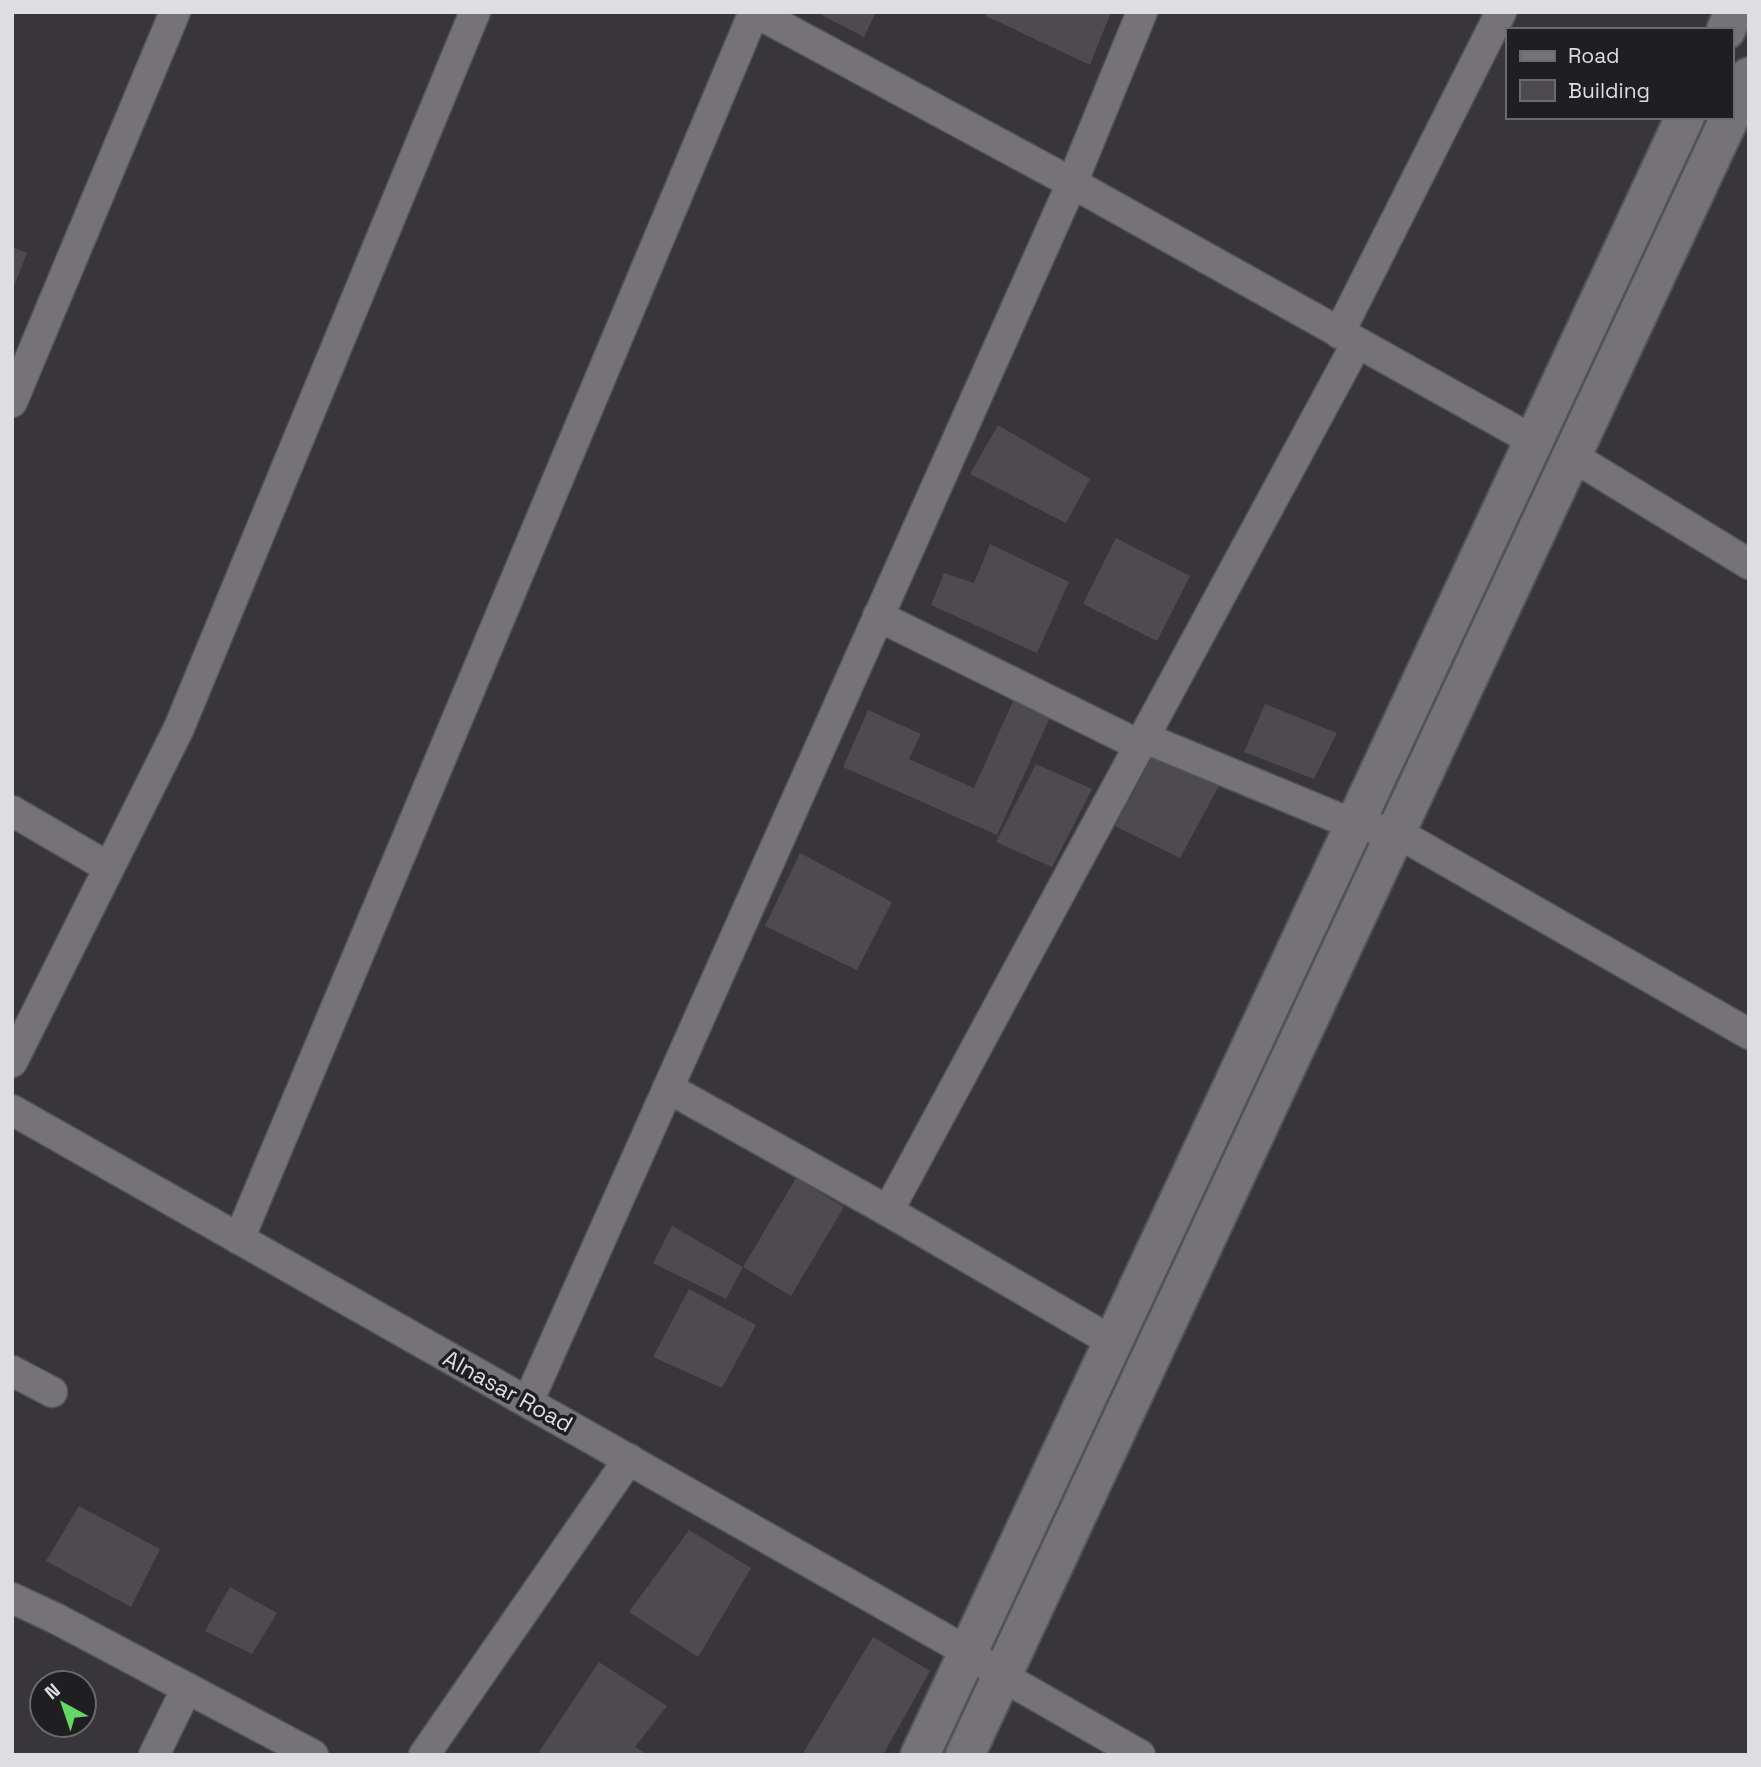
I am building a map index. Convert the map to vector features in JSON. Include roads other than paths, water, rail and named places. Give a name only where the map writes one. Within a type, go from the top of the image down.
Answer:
[{"type":"street","points":[[12,402],[175,12]]},
{"type":"street","points":[[12,1062],[179,728],[475,12]]},
{"type":"street","points":[[239,1239],[754,12],[1072,183],[1534,441]]},
{"type":"street","points":[[528,1402],[1072,183],[1142,12]]},
{"type":"street","points":[[888,1211],[1143,742],[1348,338],[1502,12]]},
{"type":"street","points":[[1727,28],[1734,12]]},
{"type":"street","points":[[1733,112],[1749,77]]},
{"type":"street","points":[[920,1755],[1684,119]]},
{"type":"street","points":[[965,1755],[1730,119]]},
{"type":"street","points":[[1572,456],[1749,564]]},
{"type":"street","points":[[878,616],[1143,742],[1355,825],[1396,832],[1749,1034]]},
{"type":"street","points":[[12,811],[108,867]]},
{"type":"street","points":[[668,1088],[888,1211],[1113,1342]]},
{"type":"street","name":"Alnasar Road","points":[[12,1110],[968,1652],[1002,1676],[1140,1755]]},
{"type":"street","points":[[12,1371],[52,1392]]},
{"type":"street","points":[[424,1755],[629,1459]]},
{"type":"street","points":[[12,1598],[313,1755]]},
{"type":"street","points":[[154,1755],[187,1688]]}]
